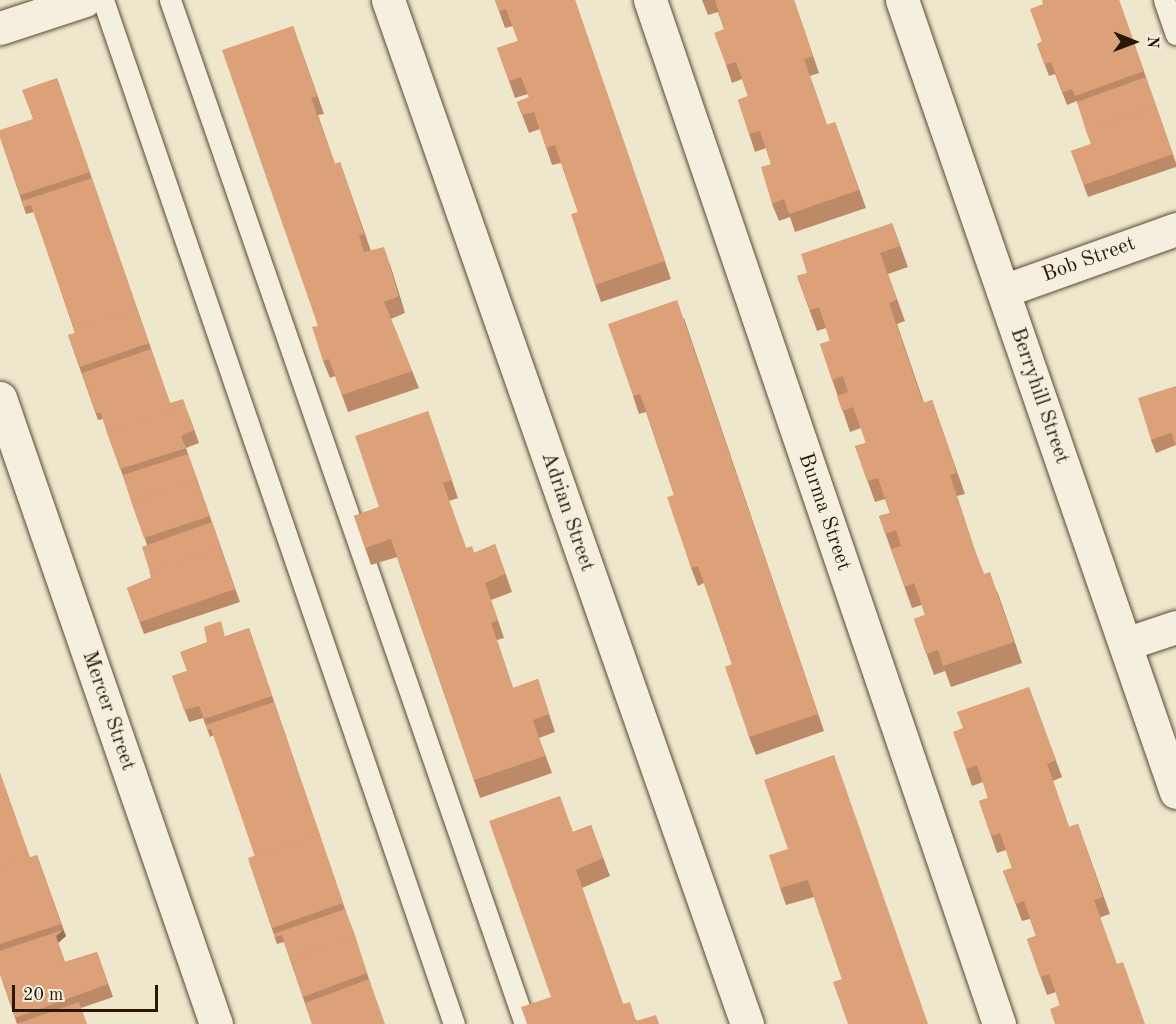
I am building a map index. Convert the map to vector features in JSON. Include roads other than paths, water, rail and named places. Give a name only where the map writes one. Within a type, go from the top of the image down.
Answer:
[{"type":"street","points":[[0,28],[85,0]]},
{"type":"street","name":"Adrian Street","points":[[387,0],[747,1024]]},
{"type":"street","name":"Burma Street","points":[[650,0],[999,1024]]},
{"type":"street","name":"Berryhill Street","points":[[902,0],[1176,792]]},
{"type":"street","name":"Bob Street","points":[[1003,291],[1176,229]]},
{"type":"street","name":"Mercer Street","points":[[0,398],[216,1024]]},
{"type":"street","points":[[1125,644],[1176,627]]},
{"type":"lane","points":[[103,0],[454,1024]]},
{"type":"lane","points":[[170,0],[525,1024]]},
{"type":"lane","points":[[1164,0],[1176,34]]}]
